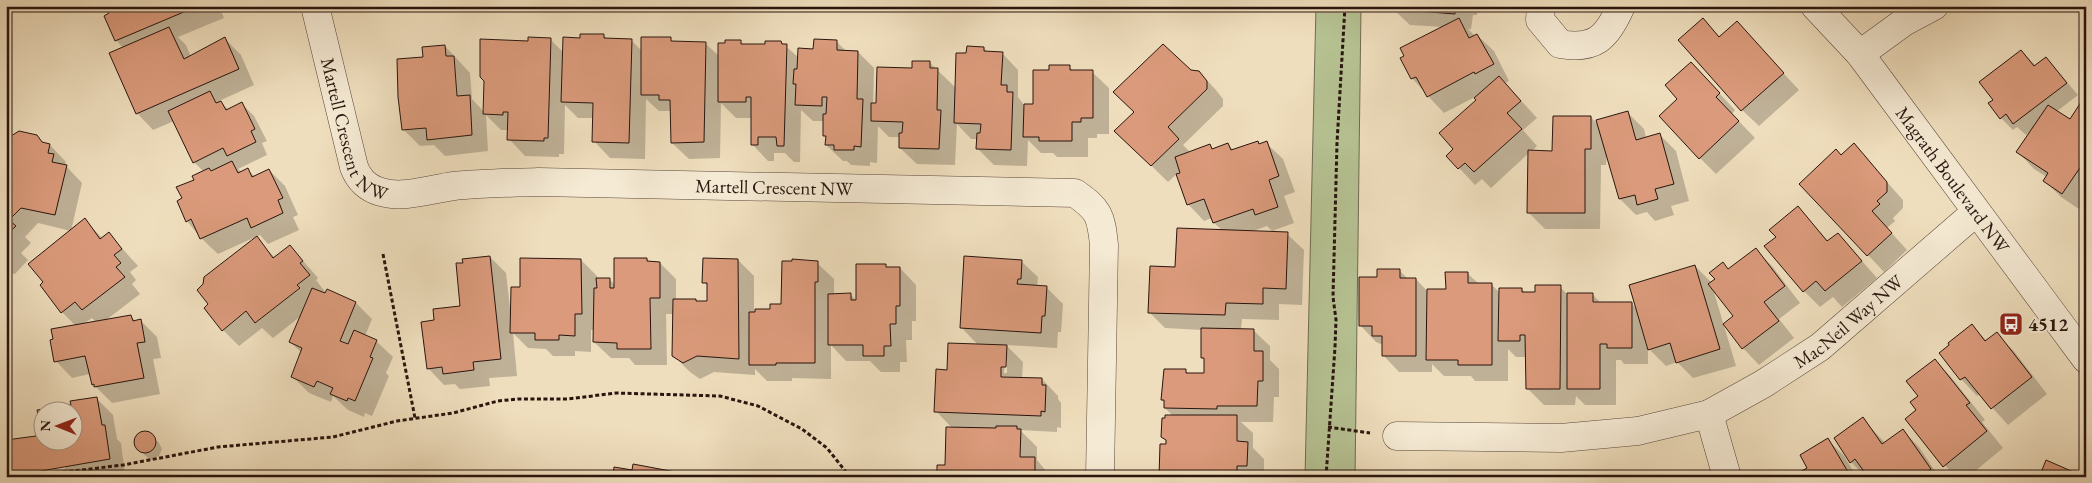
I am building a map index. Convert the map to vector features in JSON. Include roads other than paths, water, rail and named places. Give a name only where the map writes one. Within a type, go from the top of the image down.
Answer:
[{"type":"street","name":"Martell Crescent NW","points":[[315,6],[354,167],[358,177],[369,188],[383,193],[397,194],[454,186],[538,182],[1075,193],[1094,206],[1102,222],[1104,245],[1100,477]]},
{"type":"street","points":[[1541,6],[1540,20],[1560,44],[1578,47],[1597,42],[1612,26],[1621,6]]},
{"type":"street","name":"Magrath Boulevard NW","points":[[1815,6],[1860,54],[2086,359]]},
{"type":"street","points":[[1860,54],[1904,22],[1934,6]]},
{"type":"street","name":"MacNeil Way NW","points":[[1397,436],[1561,438],[1638,431],[1709,414],[1763,384],[1820,347],[1976,212]]},
{"type":"street","points":[[1709,414],[1727,477]]},
{"type":"place","name":"4512","points":[[2011,324]]}]
